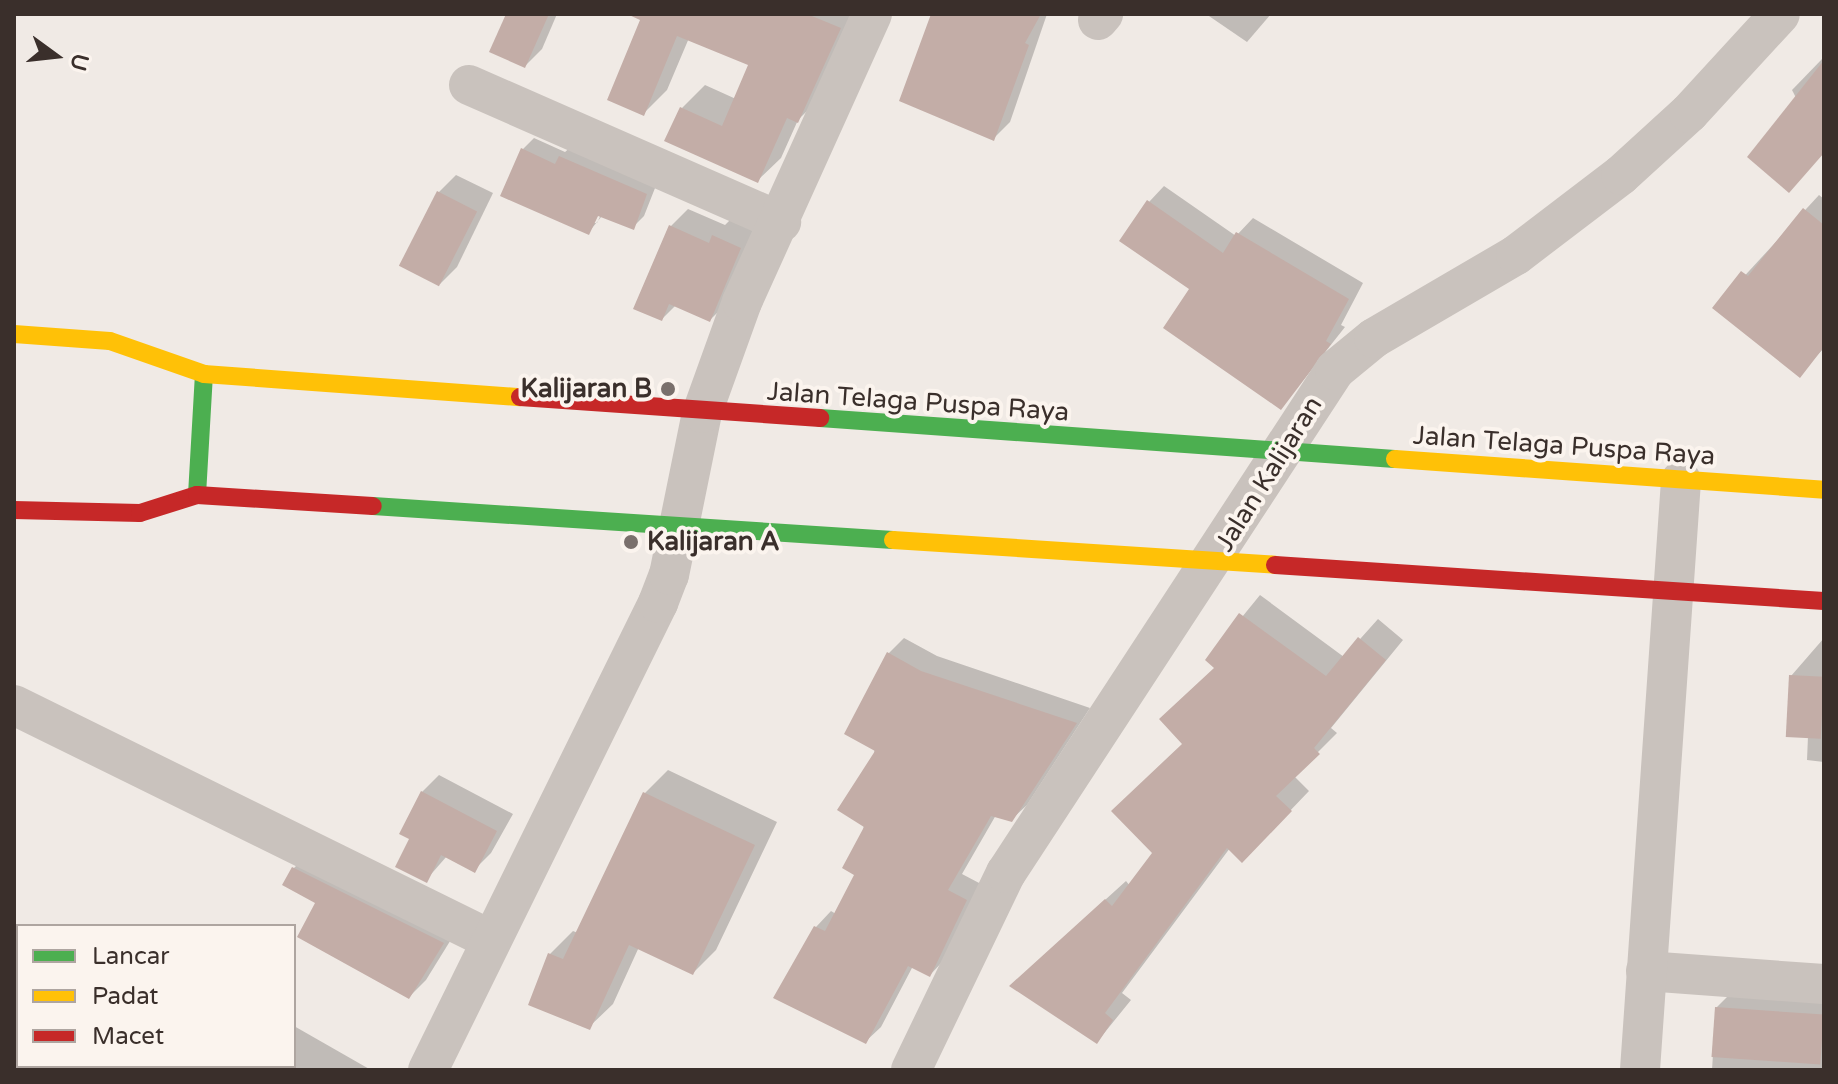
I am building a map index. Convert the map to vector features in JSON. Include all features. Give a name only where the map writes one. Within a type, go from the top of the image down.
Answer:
[{"type":"main road","name":"Jalan Telaga Puspa Raya","points":[[14,334],[110,341],[204,374],[702,413],[1824,490]]},
{"type":"main road","points":[[197,495],[204,374]]},
{"type":"main road","points":[[14,510],[140,513],[197,495],[1824,601]]},
{"type":"street","points":[[428,1070],[643,637],[669,575],[702,413],[742,302],[781,222],[872,14]]},
{"type":"street","name":"Jalan Kalijaran","points":[[911,1070],[1006,873],[1067,774],[1214,561],[1277,453],[1335,370],[1374,338],[1516,255],[1621,175],[1699,104],[1780,14]]},
{"type":"street","points":[[469,85],[781,222]]},
{"type":"street","points":[[1640,1070],[1681,480]]},
{"type":"street","points":[[14,705],[491,940]]},
{"type":"street","points":[[1646,971],[1824,984]]},
{"type":"building","points":[[506,14],[549,14],[525,68],[489,52]]},
{"type":"building","points":[[627,14],[807,14],[841,28],[798,123],[787,118],[758,183],[664,141],[680,107],[722,126],[748,65],[677,36],[644,116],[607,100],[640,20]]},
{"type":"building","points":[[931,14],[1041,14],[1025,43],[1029,45],[994,141],[899,101]]},
{"type":"building","points":[[1824,60],[1824,153],[1789,193],[1747,157]]},
{"type":"building","points":[[521,148],[555,164],[559,156],[647,194],[634,230],[598,216],[589,235],[500,196]]},
{"type":"building","points":[[437,191],[477,211],[439,286],[399,266]]},
{"type":"building","points":[[1147,200],[1223,253],[1236,232],[1349,299],[1326,341],[1331,344],[1281,410],[1163,328],[1189,289],[1119,241]]},
{"type":"building","points":[[1803,208],[1824,225],[1824,347],[1800,378],[1712,308],[1741,271],[1748,276]]},
{"type":"building","points":[[669,225],[709,243],[712,235],[741,248],[710,322],[669,304],[662,321],[633,309]]},
{"type":"building","points":[[1239,613],[1326,676],[1358,637],[1386,660],[1314,748],[1320,754],[1276,796],[1292,811],[1242,863],[1227,848],[1105,1013],[1113,1020],[1097,1044],[1009,986],[1105,899],[1112,906],[1152,853],[1111,811],[1182,744],[1159,719],[1214,668],[1205,660]]},
{"type":"building","points":[[887,652],[921,671],[1077,723],[1012,822],[991,816],[948,890],[967,900],[930,977],[908,966],[866,1044],[773,998],[814,926],[825,931],[854,875],[842,868],[864,827],[837,810],[875,751],[844,734]]},
{"type":"building","points":[[1789,675],[1824,677],[1821,739],[1786,737]]},
{"type":"building","points":[[421,791],[497,831],[475,873],[441,855],[427,883],[395,867],[409,839],[399,834]]},
{"type":"building","points":[[643,792],[755,845],[693,975],[629,945],[590,1030],[528,1005],[548,953],[563,959]]},
{"type":"building","points":[[292,867],[444,943],[409,999],[297,937],[315,903],[282,885]]},
{"type":"building","points":[[1715,1007],[1824,1015],[1820,1064],[1712,1057]]},
{"type":"traffic: fast","points":[[197,495],[204,374]]},
{"type":"traffic: fast","points":[[820,418],[1395,459]]},
{"type":"traffic: fast","points":[[373,506],[893,540]]},
{"type":"traffic: slow","points":[[14,334],[110,341],[204,374],[520,397]]},
{"type":"traffic: slow","points":[[1395,459],[1824,490]]},
{"type":"traffic: slow","points":[[893,540],[1275,565]]},
{"type":"traffic: jam","points":[[520,397],[820,418]]},
{"type":"traffic: jam","points":[[14,510],[140,513],[197,495],[373,506]]},
{"type":"traffic: jam","points":[[1275,565],[1824,601]]},
{"type":"place","name":"Kalijaran B","points":[[668,389]]},
{"type":"place","name":"Kalijaran A","points":[[631,542]]}]
